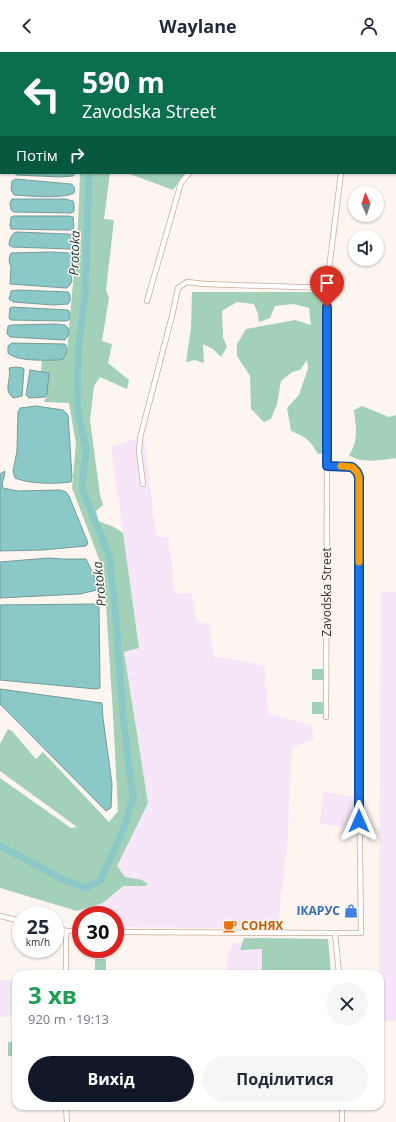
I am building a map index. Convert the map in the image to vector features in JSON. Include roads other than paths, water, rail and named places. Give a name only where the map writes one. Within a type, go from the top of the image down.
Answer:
[{"type":"street","points":[[147,301],[181,183],[188,174]]},
{"type":"street","name":"Zavodska Street","points":[[326,717],[326,346],[328,288],[341,174]]},
{"type":"street","points":[[143,484],[139,452],[140,438],[178,288],[187,282],[205,284],[328,288]]},
{"type":"street","points":[[124,932],[360,933],[358,694],[359,477],[357,472],[352,467],[327,466]]},
{"type":"street","points":[[0,916],[12,919]]},
{"type":"street","points":[[66,970],[66,931],[72,931]]},
{"type":"street","points":[[335,933],[339,970]]},
{"type":"street","points":[[66,1110],[66,1122]]},
{"type":"street","points":[[338,1122],[342,1110]]},
{"type":"street","points":[[342,1110],[342,1122]]},
{"type":"water","points":[[15,174],[75,174],[73,176],[60,177]]},
{"type":"water","points":[[15,179],[71,184],[75,190],[74,193],[69,195],[54,197],[14,195],[11,190],[12,181]]},
{"type":"water","points":[[12,199],[65,199],[73,201],[74,211],[72,213],[14,212],[11,210],[10,203]]},
{"type":"water","points":[[69,216],[73,217],[74,228],[72,230],[11,229],[11,217]]},
{"type":"water","points":[[16,232],[68,234],[75,237],[73,247],[70,249],[12,247],[9,245],[10,239]]},
{"type":"water","points":[[11,253],[69,253],[72,256],[73,260],[70,271],[72,281],[69,286],[66,288],[10,284],[11,266],[9,260]]},
{"type":"water","points":[[11,291],[68,292],[70,300],[68,304],[53,305],[13,302],[9,299]]},
{"type":"water","points":[[10,308],[68,310],[70,312],[69,320],[11,320],[9,318]]},
{"type":"water","points":[[11,325],[65,325],[68,328],[69,334],[65,340],[10,337],[7,334],[8,326]]},
{"type":"water","points":[[12,343],[65,344],[67,350],[63,359],[59,360],[25,359],[12,356],[8,353],[8,346]]},
{"type":"water","points":[[16,367],[24,369],[22,396],[14,398],[10,395],[8,388],[9,368]]},
{"type":"water","points":[[30,370],[49,373],[47,394],[45,397],[29,398],[26,395]]},
{"type":"water","points":[[36,406],[63,410],[68,415],[72,477],[71,482],[42,483],[15,478],[13,471],[17,451],[18,412],[20,408]]},
{"type":"water","points":[[5,471],[2,484],[3,488],[18,491],[60,490],[66,492],[88,543],[86,546],[43,550],[0,551],[0,474]]},
{"type":"water","points":[[48,558],[86,559],[98,584],[97,590],[80,594],[0,598],[0,562]]},
{"type":"water","points":[[94,604],[99,607],[100,688],[96,689],[0,680],[0,605]]},
{"type":"water","points":[[0,689],[102,703],[112,784],[111,808],[106,811],[0,704]]},
{"type":"waterway","name":"Protoka","points":[[0,846],[62,879],[85,888],[100,881],[121,836],[133,798],[123,717],[115,607],[109,555],[82,489],[86,449],[77,408],[78,352],[85,295],[89,174]]},
{"type":"place","name":"ІКАРУС","points":[[351,911]]},
{"type":"place","name":"СОНЯХ","points":[[230,926]]}]
